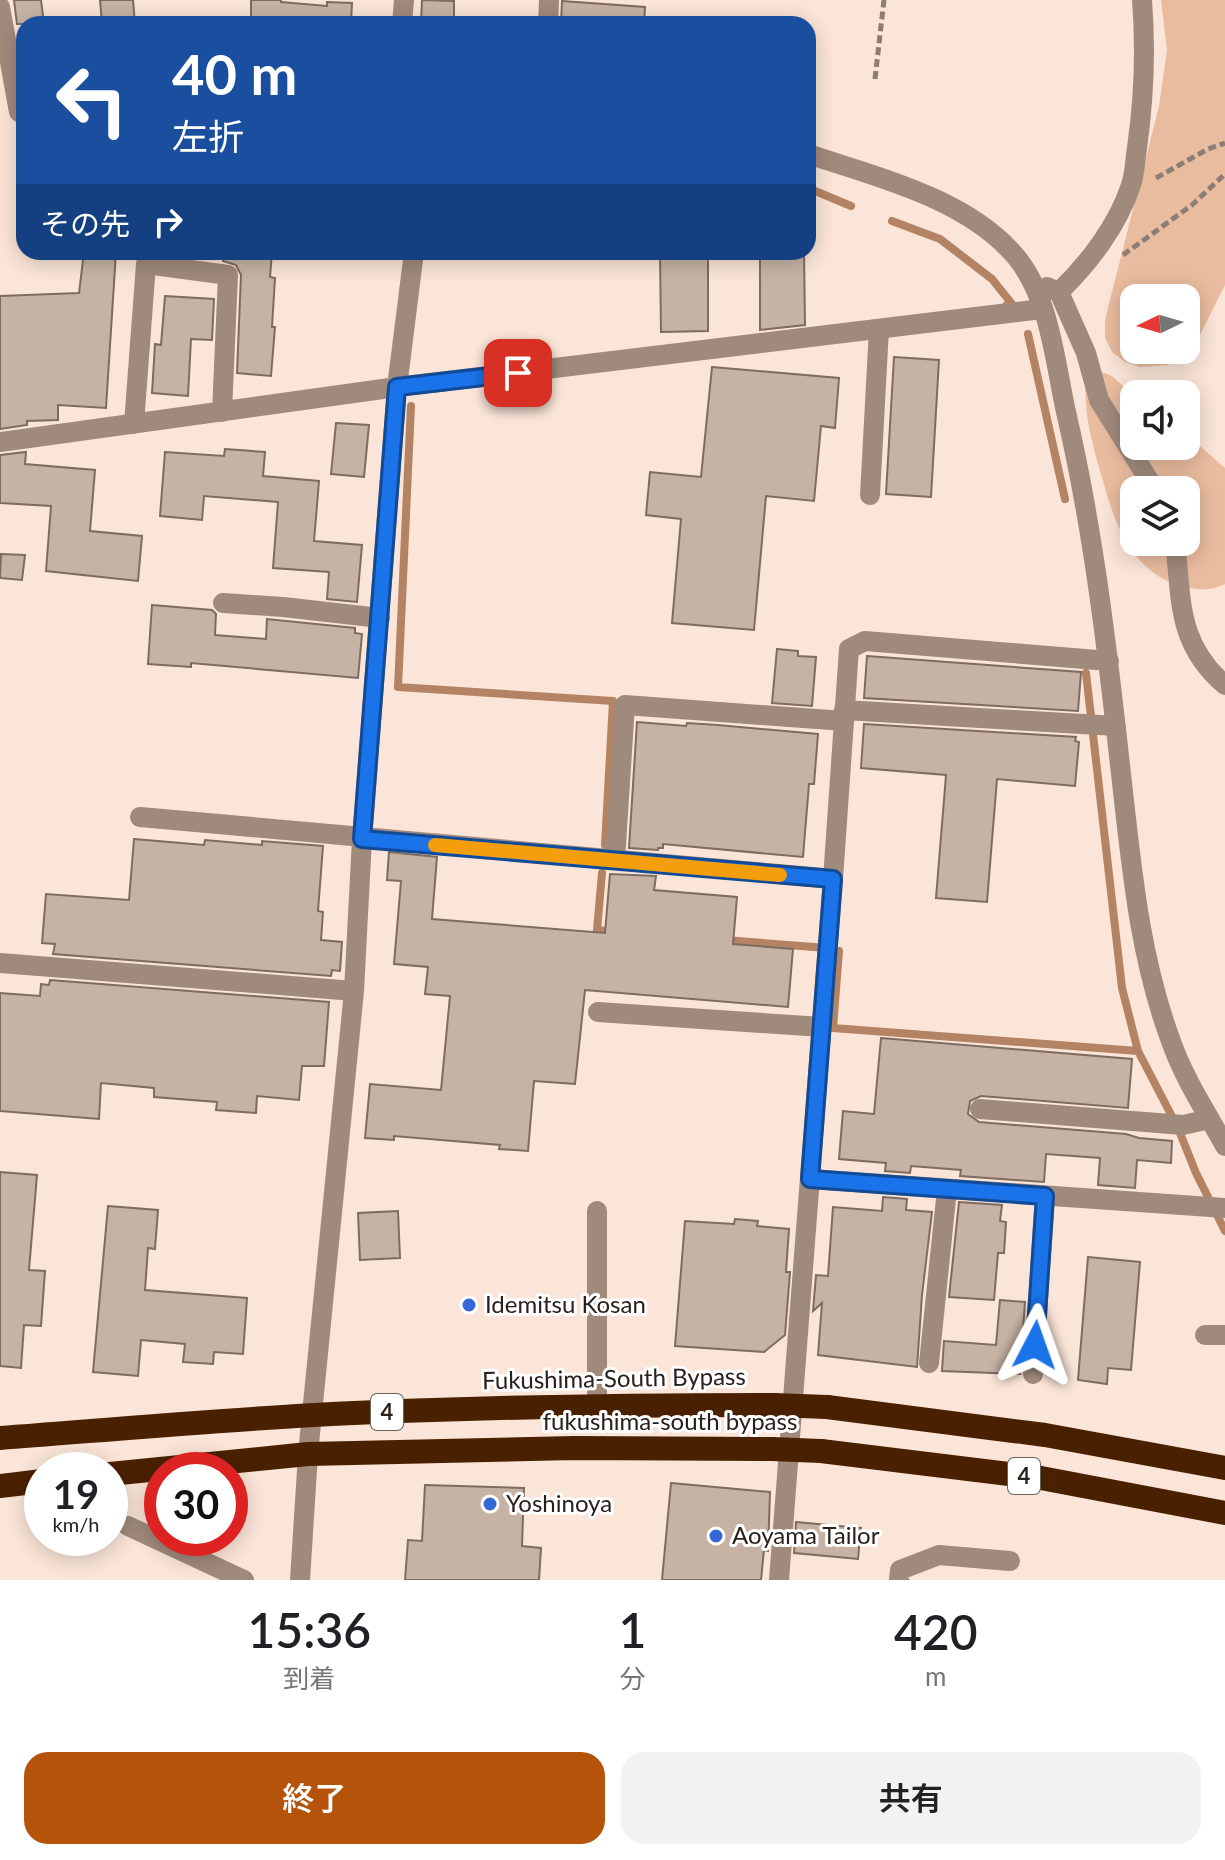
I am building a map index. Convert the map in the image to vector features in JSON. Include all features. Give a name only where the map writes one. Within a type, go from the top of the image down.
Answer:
[{"type":"highway","name":"Fukushima-South Bypass","points":[[0,1438],[313,1415],[597,1404],[774,1405],[827,1407],[1045,1435],[1225,1468]]},
{"type":"highway","name":"fukushima-south bypass","points":[[128,1472],[308,1454],[575,1448],[772,1449],[821,1451],[1041,1478],[1225,1513]]},
{"type":"highway","points":[[0,1486],[24,1483]]},
{"type":"street","points":[[1059,292],[1102,241],[1132,183],[1146,44],[1142,0]]},
{"type":"street","points":[[0,7],[14,113]]},
{"type":"street","points":[[816,157],[910,189],[984,225],[1016,257],[1032,281],[1042,309],[1079,466],[1109,661],[1136,911],[1155,994],[1173,1047],[1225,1146]]},
{"type":"street","points":[[300,1580],[308,1454],[354,991],[362,839],[397,387],[413,260]]},
{"type":"street","points":[[134,424],[146,264],[228,275],[222,412]]},
{"type":"street","points":[[1032,281],[1059,292],[1086,353],[1099,400],[1146,476]]},
{"type":"street","points":[[0,442],[397,387],[1042,309]]},
{"type":"street","points":[[870,495],[879,329]]},
{"type":"street","points":[[1177,556],[1184,625],[1209,671],[1225,685]]},
{"type":"street","points":[[223,603],[380,618]]},
{"type":"street","points":[[779,1580],[849,649],[865,641],[1109,661]]},
{"type":"street","points":[[615,860],[625,705],[1116,726]]},
{"type":"street","points":[[140,817],[833,879]]},
{"type":"street","points":[[0,963],[354,991]]},
{"type":"street","points":[[598,1012],[822,1027]]},
{"type":"street","points":[[980,1109],[1183,1125],[1210,1119]]},
{"type":"street","points":[[810,1179],[1225,1208]]},
{"type":"street","points":[[929,1363],[947,1189]]},
{"type":"street","points":[[1033,1374],[1045,1196]]},
{"type":"street","points":[[597,1211],[597,1404]]},
{"type":"street","points":[[128,1526],[244,1580]]},
{"type":"street","points":[[899,1580],[900,1570],[939,1555],[1010,1561]]},
{"type":"path","points":[[875,79],[884,0]]},
{"type":"path","points":[[1132,183],[1152,180],[1225,143]]},
{"type":"path","points":[[1077,274],[1091,275],[1121,256],[1192,205],[1225,174]]},
{"type":"shaded area","points":[[1161,0],[1225,0],[1225,285],[1200,335],[1200,284],[1120,284],[1120,358],[1112,352],[1105,338],[1105,320],[1159,106],[1167,50]]},
{"type":"shaded area","points":[[1131,364],[1169,364],[1168,365],[1140,367]]},
{"type":"shaded area","points":[[1099,371],[1112,376],[1120,383],[1120,460],[1200,460],[1200,446],[1225,468],[1225,584],[1202,589],[1178,585],[1162,578],[1137,557],[1200,556],[1200,476],[1120,476],[1120,529],[1092,443],[1086,405],[1086,379]]},
{"type":"building","points":[[14,0],[41,0],[43,16],[16,16]]},
{"type":"building","points":[[100,0],[133,0],[134,16],[101,16]]},
{"type":"building","points":[[251,0],[327,6],[327,2],[352,3],[351,16],[251,16]]},
{"type":"building","points":[[422,0],[454,1],[454,16],[421,16]]},
{"type":"building","points":[[562,1],[645,7],[644,16],[561,16]]},
{"type":"building","points":[[83,260],[115,260],[106,408],[58,405],[58,420],[27,421],[27,425],[0,429],[0,296],[79,293]]},
{"type":"building","points":[[271,260],[270,277],[275,278],[272,327],[275,327],[271,376],[237,373],[241,275],[236,265],[223,261]]},
{"type":"building","points":[[660,260],[708,260],[708,331],[661,332]]},
{"type":"building","points":[[760,260],[804,260],[805,325],[760,330]]},
{"type":"building","points":[[165,296],[214,299],[212,340],[191,339],[188,396],[152,393],[155,344],[161,345]]},
{"type":"building","points":[[894,357],[939,360],[931,497],[886,494]]},
{"type":"building","points":[[712,367],[839,378],[835,428],[821,426],[814,501],[766,496],[754,630],[672,623],[681,519],[646,515],[650,472],[701,477]]},
{"type":"building","points":[[336,423],[369,425],[364,477],[331,474]]},
{"type":"building","points":[[225,449],[265,452],[263,476],[319,481],[314,541],[362,545],[357,602],[327,599],[329,572],[273,568],[278,502],[204,496],[202,520],[160,516],[165,452],[224,456]]},
{"type":"building","points":[[26,452],[25,464],[95,470],[90,531],[142,536],[138,581],[46,571],[51,506],[0,503],[0,455]]},
{"type":"building","points":[[1,554],[25,555],[22,580],[0,578]]},
{"type":"building","points":[[152,605],[212,610],[216,614],[215,635],[266,639],[267,619],[355,628],[355,633],[362,634],[358,678],[191,663],[191,667],[148,664]]},
{"type":"building","points":[[777,649],[798,651],[798,656],[816,657],[812,706],[772,703]]},
{"type":"building","points":[[867,656],[1081,672],[1078,711],[864,698]]},
{"type":"building","points":[[637,722],[818,734],[814,784],[809,784],[803,857],[663,844],[663,848],[658,850],[629,848]]},
{"type":"building","points":[[864,724],[1076,737],[1075,741],[1079,742],[1075,786],[997,779],[987,902],[936,898],[946,775],[861,768]]},
{"type":"building","points":[[134,839],[204,845],[205,840],[323,846],[318,911],[323,912],[321,940],[342,942],[340,971],[332,970],[331,976],[53,954],[55,944],[42,943],[46,894],[129,900]]},
{"type":"building","points":[[389,852],[437,857],[432,919],[605,933],[610,874],[656,876],[654,890],[737,897],[733,944],[793,949],[788,1007],[585,990],[575,1084],[534,1081],[528,1151],[499,1149],[500,1145],[394,1136],[394,1140],[365,1138],[370,1084],[441,1090],[450,996],[425,994],[428,967],[394,964],[401,881],[387,880]]},
{"type":"building","points":[[50,980],[329,1002],[324,1066],[302,1066],[299,1100],[257,1096],[256,1113],[216,1110],[217,1102],[154,1097],[154,1088],[101,1083],[99,1119],[0,1111],[0,993],[40,996],[41,984],[49,985]]},
{"type":"building","points":[[881,1038],[1132,1059],[1128,1108],[981,1096],[970,1101],[968,1114],[979,1122],[1126,1134],[1172,1141],[1171,1163],[1137,1160],[1135,1188],[1098,1185],[1100,1158],[1046,1154],[1044,1182],[960,1176],[961,1170],[911,1166],[910,1173],[885,1171],[886,1163],[839,1159],[843,1111],[874,1114]]},
{"type":"building","points":[[0,1172],[37,1175],[29,1270],[45,1271],[41,1326],[24,1325],[21,1368],[0,1366]]},
{"type":"building","points":[[883,1197],[907,1199],[906,1210],[932,1212],[917,1367],[818,1355],[822,1303],[813,1311],[816,1275],[828,1276],[833,1207],[882,1211]]},
{"type":"building","points":[[959,1202],[1002,1205],[1000,1221],[1006,1222],[1004,1253],[998,1253],[994,1300],[949,1297]]},
{"type":"building","points":[[108,1206],[158,1210],[155,1249],[148,1248],[145,1290],[247,1298],[243,1354],[214,1352],[213,1364],[183,1362],[185,1344],[141,1340],[138,1376],[93,1372]]},
{"type":"building","points":[[398,1211],[400,1258],[360,1260],[358,1213]]},
{"type":"building","points":[[735,1219],[758,1221],[757,1226],[789,1229],[786,1272],[790,1272],[785,1335],[764,1352],[675,1346],[685,1221],[734,1224]]},
{"type":"building","points":[[1088,1257],[1140,1262],[1131,1370],[1108,1368],[1107,1384],[1078,1380]]},
{"type":"building","points":[[1000,1300],[1025,1302],[1020,1374],[942,1371],[944,1341],[996,1345]]},
{"type":"building","name":"Aoyama Tailor","points":[[671,1483],[770,1492],[768,1551],[764,1550],[761,1580],[662,1580]]},
{"type":"building","points":[[425,1485],[524,1488],[522,1546],[541,1548],[539,1580],[405,1580],[408,1540],[422,1541]]},
{"type":"building","points":[[796,1522],[861,1528],[858,1559],[794,1553]]},
{"type":"waterway","points":[[816,191],[851,206]]},
{"type":"waterway","points":[[892,221],[940,239],[992,279],[1012,304],[1007,305]]},
{"type":"waterway","points":[[1028,334],[1065,499]]},
{"type":"waterway","points":[[411,406],[398,687],[613,701],[605,845]]},
{"type":"waterway","points":[[1086,673],[1122,988],[1138,1051],[1178,1128],[1225,1231]]},
{"type":"waterway","points":[[602,873],[597,930],[616,932]]},
{"type":"waterway","points":[[725,940],[827,948]]},
{"type":"waterway","points":[[839,951],[833,1028],[1138,1051]]},
{"type":"slow traffic","points":[[435,845],[780,875]]},
{"type":"place","name":"Idemitsu Kosan","points":[[469,1305]]},
{"type":"place","name":"Yoshinoya","points":[[490,1504]]},
{"type":"place","name":"Aoyama Tailor","points":[[716,1536]]},
{"type":"route","points":[[518,373],[397,387],[362,839],[833,879],[810,1179],[1045,1196],[1035,1345]]}]
